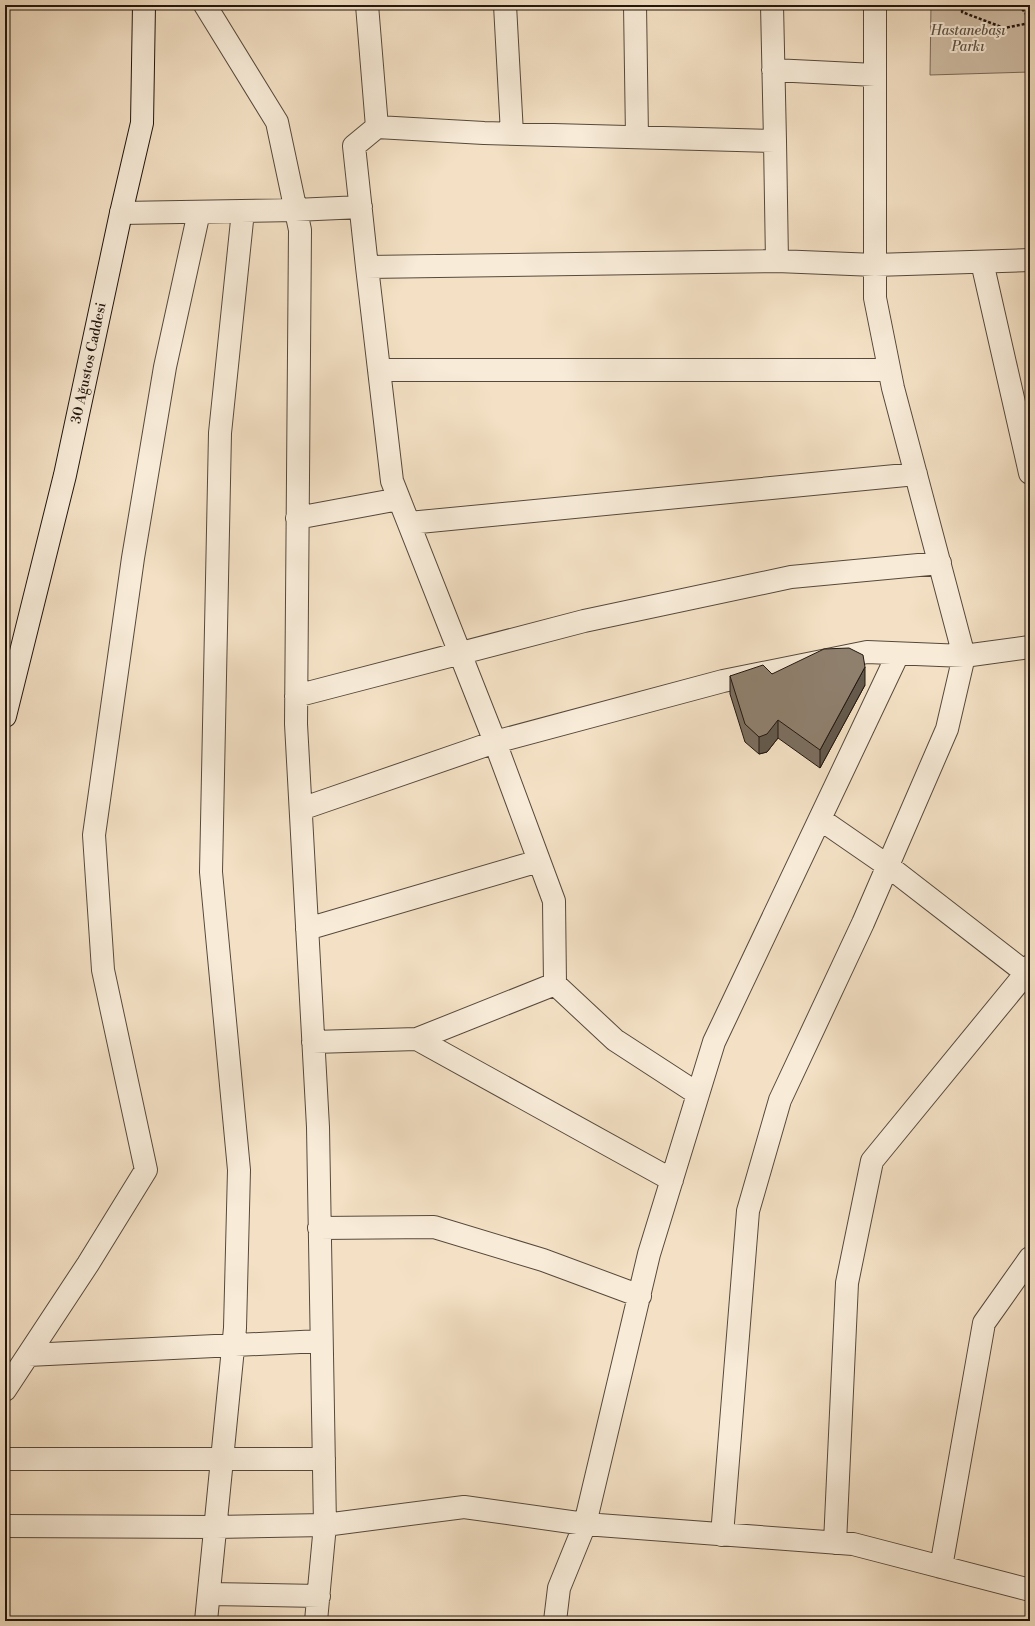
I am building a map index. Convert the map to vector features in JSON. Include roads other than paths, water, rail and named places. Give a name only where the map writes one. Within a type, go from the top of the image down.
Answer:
[{"type":"street","name":"30 Ağustos Caddesi","points":[[5,716],[65,475],[121,213],[142,123],[144,5]]},
{"type":"street","points":[[205,5],[277,122],[300,230],[296,696],[318,1127],[325,1525],[316,1621]]},
{"type":"street","points":[[367,5],[377,127]]},
{"type":"street","points":[[505,5],[512,134]]},
{"type":"street","points":[[635,5],[637,137]]},
{"type":"street","points":[[772,5],[776,141],[777,262]]},
{"type":"street","points":[[722,1535],[748,1211],[780,1100],[863,923],[947,729],[964,656],[889,370],[875,298],[875,5]]},
{"type":"street","points":[[773,70],[875,75]]},
{"type":"street","points":[[698,1094],[615,1040],[555,984],[554,901],[495,742],[392,481],[354,146],[377,127],[512,134],[776,141]]},
{"type":"street","points":[[121,213],[295,210],[361,207]]},
{"type":"street","points":[[206,1621],[235,1328],[239,1170],[211,872],[220,433],[243,211]]},
{"type":"street","points":[[5,1390],[88,1264],[146,1170],[103,970],[94,835],[132,558],[165,367],[200,212]]},
{"type":"street","points":[[367,267],[777,262],[875,265],[1030,260]]},
{"type":"street","points":[[982,262],[1030,473]]},
{"type":"street","points":[[379,370],[889,370]]},
{"type":"street","points":[[409,524],[916,474]]},
{"type":"street","points":[[298,518],[399,499]]},
{"type":"street","points":[[296,696],[584,621],[791,577],[940,563]]},
{"type":"street","points":[[301,809],[495,742],[723,681],[868,652],[964,656],[1030,647]]},
{"type":"street","points":[[555,1621],[559,1588],[585,1524],[649,1254],[714,1042],[898,654]]},
{"type":"street","points":[[820,818],[888,866],[1029,972],[872,1161],[847,1283],[835,1543]]},
{"type":"street","points":[[307,928],[539,861]]},
{"type":"street","points":[[313,1042],[417,1039],[555,984]]},
{"type":"street","points":[[417,1039],[672,1180]]},
{"type":"street","points":[[320,1228],[434,1227],[543,1260],[640,1296]]},
{"type":"street","points":[[941,1567],[984,1323],[1030,1258]]},
{"type":"street","points":[[28,1355],[233,1344],[321,1341]]},
{"type":"street","points":[[5,1459],[324,1459]]},
{"type":"street","points":[[5,1526],[215,1527],[325,1525],[464,1507],[585,1524],[853,1544],[1030,1590]]},
{"type":"street","points":[[209,1594],[318,1596]]},
{"type":"park label","name":"Hastanebaşı Parkı","points":[[968,40]]}]
